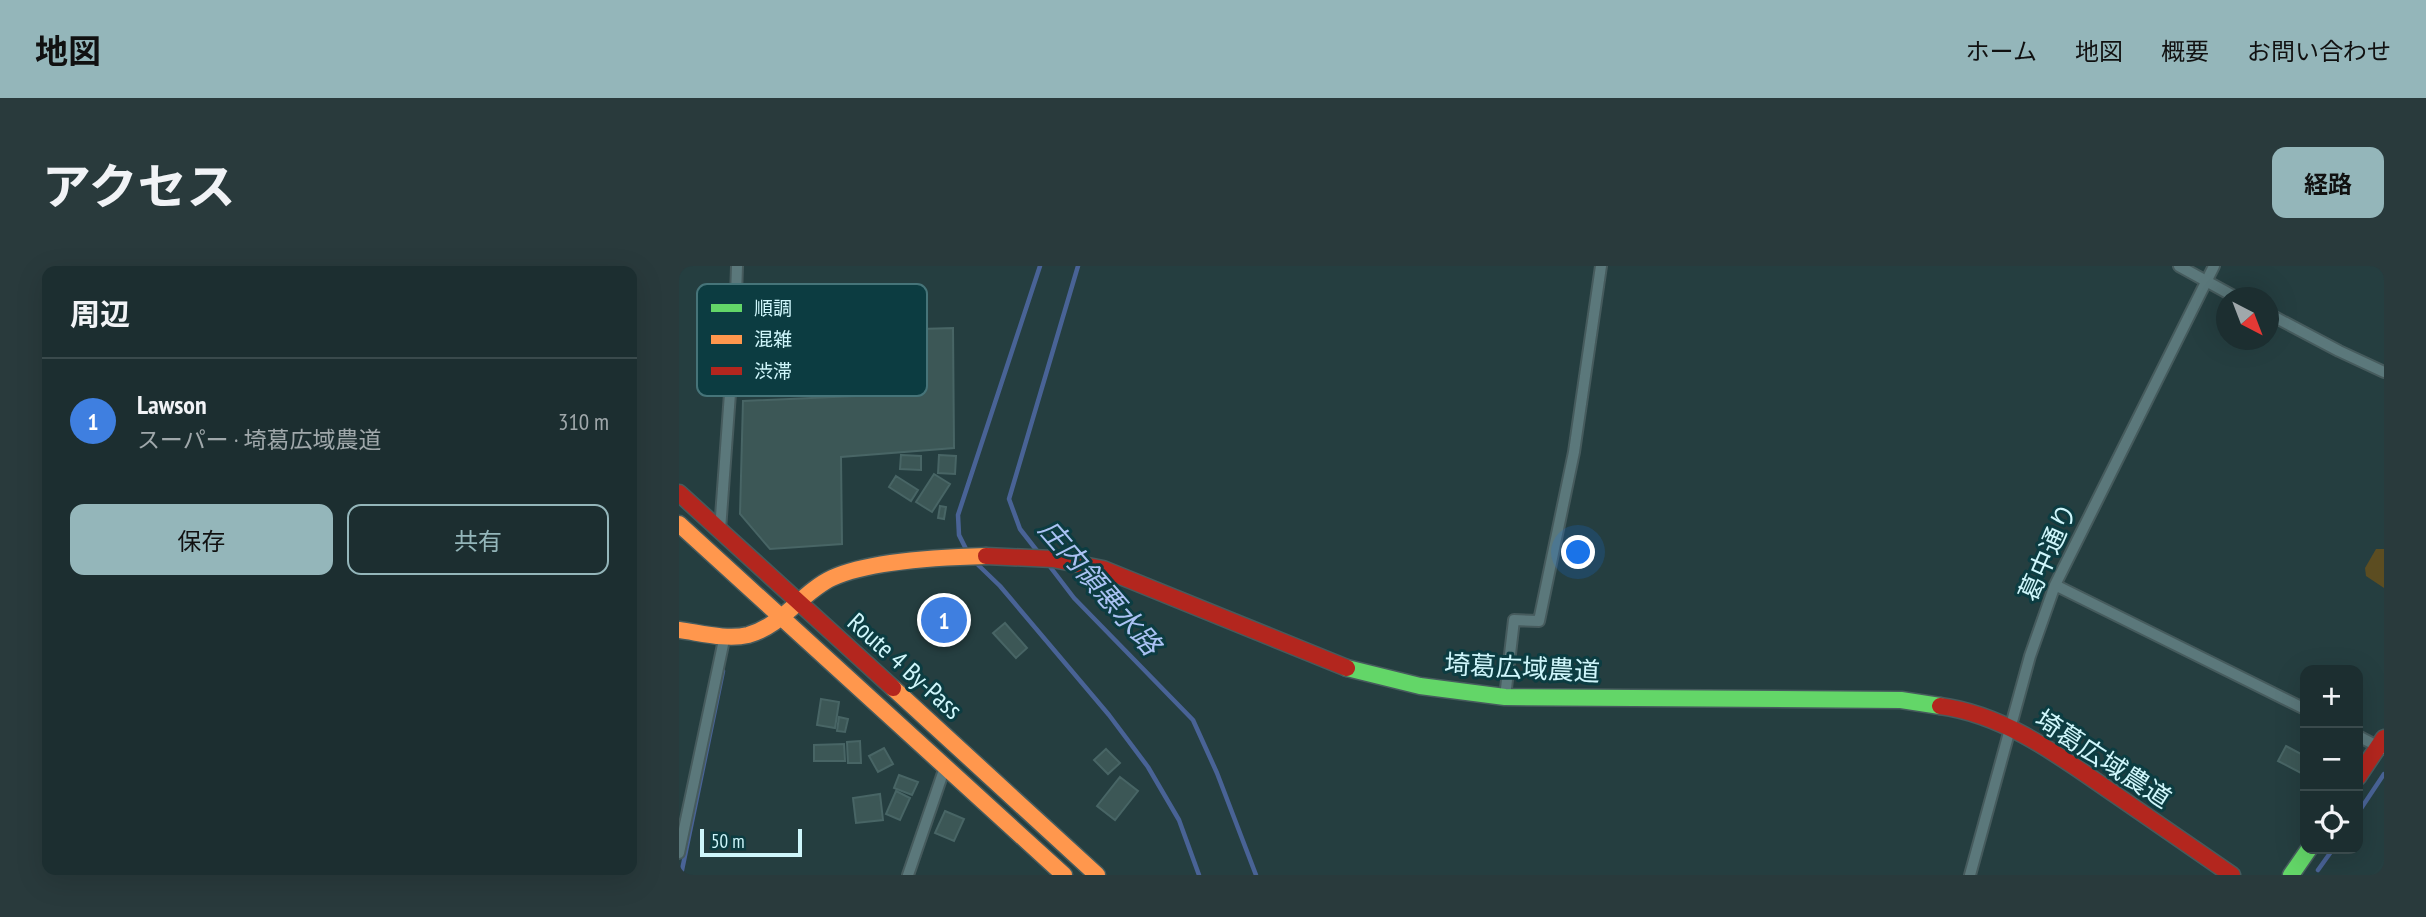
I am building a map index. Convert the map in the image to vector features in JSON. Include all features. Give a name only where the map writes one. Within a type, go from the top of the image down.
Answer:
[{"type":"main road","name":"Route 4 By-Pass","points":[[679,492],[1097,875]]},
{"type":"main road","name":"Route 4 By-Pass","points":[[679,524],[1064,875]]},
{"type":"main road","name":"埼葛広域農道","points":[[679,630],[748,635],[767,626],[828,579],[855,570],[957,557],[1058,559],[1103,569],[1337,665],[1459,694],[1504,697],[1901,699],[1950,707],[2010,727],[2057,754],[2232,875]]},
{"type":"main road","points":[[2363,770],[2382,745]]},
{"type":"main road","points":[[2291,875],[2306,854]]},
{"type":"street","points":[[736,284],[737,266]]},
{"type":"street","points":[[1504,697],[1514,620],[1538,621],[1574,452],[1601,266]]},
{"type":"street","points":[[2179,266],[2217,287]]},
{"type":"street","name":"葛中通り","points":[[1970,875],[2030,656],[2055,585],[2214,266]]},
{"type":"street","points":[[2279,319],[2384,372]]},
{"type":"street","points":[[720,530],[730,396]]},
{"type":"street","points":[[2055,585],[2300,707]]},
{"type":"street","points":[[679,853],[725,635]]},
{"type":"street","points":[[2363,738],[2382,745]]},
{"type":"street","points":[[908,875],[944,766]]},
{"type":"shaded area","points":[[2376,549],[2384,549],[2384,588],[2366,576],[2365,568]]},
{"type":"building","points":[[953,328],[954,448],[841,457],[842,544],[770,549],[740,514],[743,401],[927,396],[927,329]]},
{"type":"building","points":[[901,455],[921,456],[921,470],[900,469]]},
{"type":"building","points":[[939,455],[956,456],[955,474],[938,473]]},
{"type":"building","points":[[934,474],[950,484],[932,512],[916,502]]},
{"type":"building","points":[[896,476],[918,490],[911,501],[889,487]]},
{"type":"building","points":[[940,506],[946,507],[944,519],[938,518]]},
{"type":"building","points":[[935,598],[966,627],[950,644],[919,615]]},
{"type":"building","points":[[1005,623],[1027,648],[1016,658],[993,633]]},
{"type":"building","points":[[821,699],[839,702],[835,728],[817,725]]},
{"type":"building","points":[[839,717],[848,719],[845,732],[837,731]]},
{"type":"building","points":[[860,741],[861,763],[848,763],[847,742]]},
{"type":"building","points":[[844,744],[845,761],[814,761],[814,745]]},
{"type":"building","points":[[2286,746],[2300,753],[2300,772],[2278,761]]},
{"type":"building","points":[[884,748],[893,764],[878,772],[869,756]]},
{"type":"building","points":[[1106,749],[1120,763],[1108,774],[1094,760]]},
{"type":"building","points":[[899,775],[918,782],[912,795],[894,788]]},
{"type":"building","points":[[1120,777],[1138,791],[1115,820],[1097,806]]},
{"type":"building","points":[[896,791],[910,798],[900,820],[886,814]]},
{"type":"building","points":[[880,794],[883,820],[856,823],[853,798]]},
{"type":"building","points":[[945,811],[964,819],[954,841],[935,833]]},
{"type":"waterway","points":[[968,553],[959,535],[958,515],[1040,266]]},
{"type":"waterway","name":"庄内領悪水路","points":[[1038,552],[1020,529],[1009,499],[1078,266]]},
{"type":"waterway","points":[[973,560],[1000,586],[1109,715],[1148,767],[1179,820],[1199,875]]},
{"type":"waterway","name":"庄内領悪水路","points":[[1048,564],[1074,598],[1193,720],[1217,773],[1256,875]]},
{"type":"waterway","points":[[681,875],[723,671]]},
{"type":"waterway","points":[[2363,806],[2384,774]]},
{"type":"waterway","points":[[2318,870],[2329,854]]},
{"type":"traffic: fast","points":[[1347,668],[1420,686],[1505,697],[1901,700],[1940,706]]},
{"type":"traffic: fast","points":[[2291,875],[2306,854]]},
{"type":"traffic: slow","points":[[679,524],[1064,875]]},
{"type":"traffic: slow","points":[[679,630],[723,636],[748,635],[782,617],[821,584],[848,572],[907,561],[986,556]]},
{"type":"traffic: slow","points":[[893,688],[1097,875]]},
{"type":"traffic: jam","points":[[679,493],[893,688]]},
{"type":"traffic: jam","points":[[986,556],[1053,559],[1103,569],[1347,668]]},
{"type":"traffic: jam","points":[[1940,706],[1988,718],[2033,740],[2232,875]]},
{"type":"traffic: jam","points":[[2363,770],[2384,738]]},
{"type":"place","name":"Lawson","points":[[944,620]]}]
